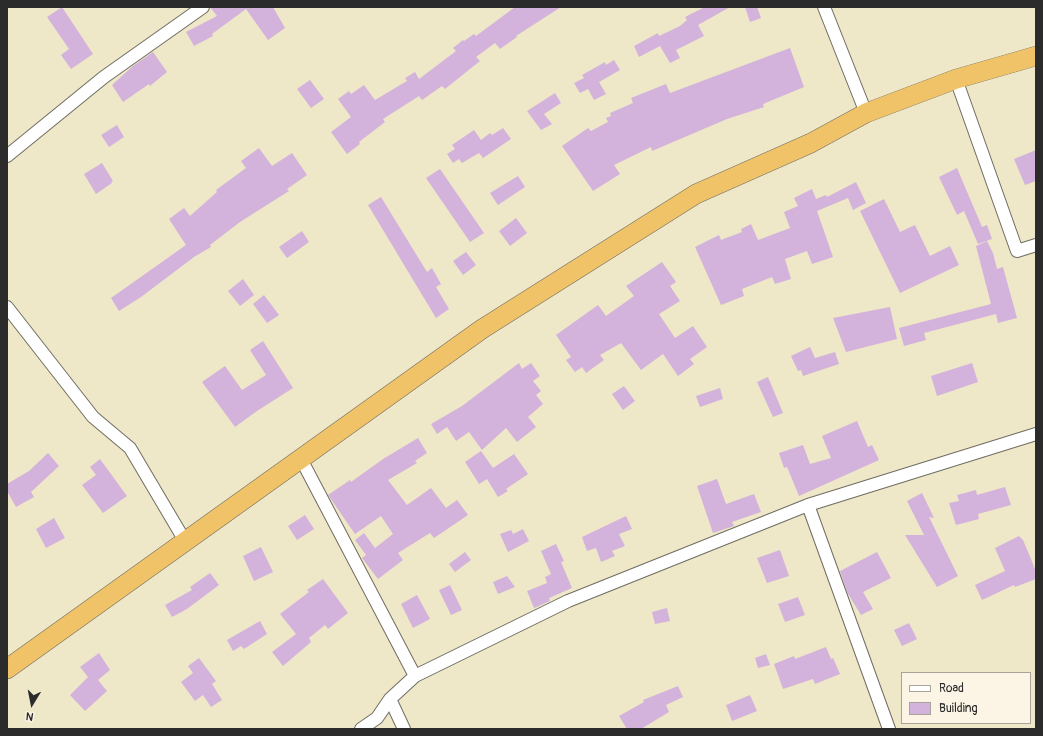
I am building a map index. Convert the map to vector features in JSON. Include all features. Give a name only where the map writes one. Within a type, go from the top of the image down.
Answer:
[{"type":"highway","points":[[7,670],[482,329],[696,194],[811,143],[866,112],[956,79],[1036,56]]},
{"type":"street","points":[[7,156],[104,77],[203,7]]},
{"type":"street","points":[[824,7],[866,112]]},
{"type":"street","points":[[956,79],[1017,251],[1036,245]]},
{"type":"street","points":[[7,307],[93,417],[130,448],[185,541]]},
{"type":"street","points":[[361,729],[377,718],[390,699],[415,676],[568,601],[808,505],[1036,434]]},
{"type":"street","points":[[301,459],[415,676]]},
{"type":"street","points":[[808,505],[889,729]]},
{"type":"street","points":[[390,699],[404,729]]},
{"type":"building","points":[[62,7],[93,54],[71,69],[61,55],[69,49],[47,17]]},
{"type":"building","points":[[210,7],[273,7],[285,28],[268,40],[246,9],[212,34],[213,36],[194,46],[186,32],[217,16]]},
{"type":"building","points":[[515,7],[561,7],[516,36],[517,37],[500,49],[495,43],[476,57],[480,61],[445,89],[442,86],[422,100],[419,96],[383,119],[385,122],[359,142],[360,144],[347,154],[331,132],[351,117],[338,99],[349,91],[351,94],[364,85],[375,100],[407,81],[405,78],[415,72],[419,79],[456,51],[453,48],[463,40],[464,41],[474,34],[476,36]]},
{"type":"building","points":[[705,7],[730,7],[698,25],[704,36],[676,50],[680,58],[670,63],[660,46],[639,57],[634,46],[658,33],[659,36],[680,26],[687,20],[685,17]]},
{"type":"building","points":[[745,7],[757,7],[761,18],[750,22]]},
{"type":"building","points":[[790,48],[804,87],[763,104],[764,107],[727,119],[652,151],[651,147],[614,165],[620,174],[593,191],[562,146],[588,128],[591,131],[608,122],[606,118],[611,116],[610,113],[633,103],[631,98],[666,84],[670,93]]},
{"type":"building","points":[[153,52],[167,72],[150,86],[149,84],[123,102],[112,85],[133,66]]},
{"type":"building","points":[[614,60],[620,70],[599,82],[606,94],[594,100],[588,89],[580,93],[574,83],[584,78],[582,75],[605,62],[606,65]]},
{"type":"building","points":[[310,80],[324,99],[311,108],[297,89]]},
{"type":"building","points":[[555,93],[561,103],[544,114],[552,124],[541,130],[527,111]]},
{"type":"building","points":[[117,125],[124,137],[109,147],[101,135]]},
{"type":"building","points":[[503,128],[511,139],[483,158],[479,153],[462,163],[459,159],[453,163],[447,154],[455,149],[452,145],[474,130],[481,140],[490,133],[492,135]]},
{"type":"building","points":[[259,148],[272,166],[292,153],[307,175],[287,189],[289,191],[240,222],[210,245],[211,247],[194,257],[141,297],[119,311],[111,298],[186,245],[169,219],[184,208],[190,216],[217,192],[216,190],[246,168],[241,161]]},
{"type":"building","points":[[1036,150],[1036,181],[1025,185],[1014,159]]},
{"type":"building","points":[[102,163],[113,181],[96,194],[84,174]]},
{"type":"building","points":[[957,168],[982,227],[987,225],[992,239],[978,244],[964,211],[957,215],[939,177]]},
{"type":"building","points":[[440,169],[484,233],[470,242],[426,178]]},
{"type":"building","points":[[518,176],[525,187],[498,205],[490,193]]},
{"type":"building","points":[[856,182],[866,203],[853,210],[848,198],[817,211],[833,257],[812,264],[807,251],[785,259],[791,279],[775,284],[772,277],[742,289],[744,296],[721,305],[695,247],[719,235],[721,240],[742,232],[741,229],[751,224],[758,240],[790,228],[784,212],[798,206],[794,198],[812,189],[816,199],[826,195],[827,197]]},
{"type":"building","points":[[381,197],[427,272],[432,268],[441,284],[436,287],[449,309],[436,318],[368,205]]},
{"type":"building","points":[[884,199],[900,232],[915,225],[930,256],[950,246],[959,265],[900,293],[860,211]]},
{"type":"building","points":[[516,218],[527,233],[510,246],[499,231]]},
{"type":"building","points":[[302,231],[309,242],[287,258],[279,247]]},
{"type":"building","points":[[987,241],[993,253],[997,269],[1003,267],[1017,318],[998,323],[996,314],[924,333],[926,340],[904,346],[899,328],[991,304],[976,246]]},
{"type":"building","points":[[466,252],[476,265],[463,275],[453,261]]},
{"type":"building","points":[[662,262],[676,282],[670,286],[680,301],[659,314],[675,338],[693,326],[707,347],[690,359],[694,364],[678,376],[663,354],[641,370],[621,343],[600,355],[604,360],[586,373],[582,367],[575,372],[566,360],[571,357],[556,335],[598,305],[606,316],[634,296],[626,286]]},
{"type":"building","points":[[243,279],[254,295],[240,306],[228,291]]},
{"type":"building","points":[[264,295],[279,315],[267,323],[253,304]]},
{"type":"building","points":[[890,307],[897,339],[846,352],[833,318]]},
{"type":"building","points":[[263,341],[293,388],[235,427],[202,382],[225,366],[242,390],[266,375],[250,350]]},
{"type":"building","points":[[810,347],[815,358],[835,352],[839,364],[803,376],[801,370],[798,371],[791,356]]},
{"type":"building","points":[[519,363],[522,369],[531,363],[540,376],[533,381],[541,391],[536,395],[543,404],[528,417],[536,427],[517,442],[506,428],[482,450],[469,432],[456,441],[447,427],[437,434],[431,424],[462,406]]},
{"type":"building","points":[[972,363],[978,382],[937,396],[931,376]]},
{"type":"building","points":[[768,377],[783,413],[773,417],[757,382]]},
{"type":"building","points":[[624,386],[635,401],[623,410],[612,394]]},
{"type":"building","points":[[720,388],[723,399],[700,407],[696,396]]},
{"type":"building","points":[[857,421],[868,447],[872,445],[879,460],[799,496],[787,467],[784,468],[779,453],[803,445],[810,464],[831,458],[822,436]]},
{"type":"building","points":[[418,438],[427,453],[415,461],[417,463],[388,480],[407,505],[431,488],[446,508],[457,500],[468,515],[434,538],[430,533],[398,553],[403,560],[378,579],[362,558],[366,555],[355,540],[364,533],[375,548],[393,534],[381,516],[355,534],[328,495],[350,480],[351,482],[383,459]]},
{"type":"building","points":[[481,451],[493,468],[514,454],[528,474],[506,489],[508,491],[498,497],[487,479],[479,484],[465,462]]},
{"type":"building","points":[[48,453],[59,466],[31,492],[34,497],[16,507],[7,491],[7,484],[29,471]]},
{"type":"building","points":[[100,459],[127,496],[103,513],[82,485],[96,475],[90,467]]},
{"type":"building","points":[[717,479],[726,504],[754,494],[761,512],[732,522],[734,526],[713,533],[697,486]]},
{"type":"building","points":[[1005,487],[1011,505],[978,514],[979,519],[956,525],[949,503],[959,501],[957,495],[976,490],[977,495]]},
{"type":"building","points":[[922,493],[934,518],[929,517],[958,576],[937,587],[905,535],[924,535],[907,501]]},
{"type":"building","points":[[305,515],[314,529],[297,540],[288,526]]},
{"type":"building","points":[[626,516],[632,529],[619,534],[625,546],[612,551],[615,556],[601,562],[596,548],[587,551],[582,537]]},
{"type":"building","points":[[54,518],[65,538],[46,548],[36,529]]},
{"type":"building","points":[[523,529],[529,541],[508,552],[500,534],[511,530],[513,534]]},
{"type":"building","points":[[1019,536],[1023,540],[1031,559],[1036,572],[1036,579],[1015,587],[1014,585],[982,600],[975,585],[1005,571],[995,548]]},
{"type":"building","points":[[556,544],[564,561],[561,562],[572,588],[549,598],[550,601],[534,608],[527,591],[547,583],[545,577],[551,574],[541,551]]},
{"type":"building","points":[[261,547],[273,572],[254,581],[243,556]]},
{"type":"building","points":[[780,550],[789,576],[767,583],[757,558]]},
{"type":"building","points":[[465,552],[471,560],[455,572],[449,564]]},
{"type":"building","points":[[877,552],[891,578],[863,592],[873,609],[861,615],[847,592],[840,571]]},
{"type":"building","points":[[210,573],[219,585],[187,609],[172,617],[165,605],[192,590],[190,587]]},
{"type":"building","points":[[507,576],[515,587],[498,594],[493,582]]},
{"type":"building","points":[[323,579],[348,613],[328,629],[325,625],[309,638],[311,642],[283,666],[272,652],[296,634],[280,614],[309,592],[307,590]]},
{"type":"building","points":[[450,585],[462,610],[451,615],[439,590]]},
{"type":"building","points":[[417,595],[430,619],[413,628],[401,604]]},
{"type":"building","points":[[798,597],[805,615],[785,622],[778,604]]},
{"type":"building","points":[[667,608],[670,621],[655,624],[652,612]]},
{"type":"building","points":[[260,621],[267,634],[244,649],[241,646],[233,651],[227,640]]},
{"type":"building","points":[[909,623],[917,639],[902,646],[894,630]]},
{"type":"building","points":[[826,647],[840,674],[815,684],[813,679],[783,689],[774,664],[794,656],[795,659]]},
{"type":"building","points":[[99,653],[110,670],[98,680],[107,691],[85,711],[70,695],[88,677],[80,667]]},
{"type":"building","points":[[766,654],[770,665],[758,668],[755,658]]},
{"type":"building","points":[[199,658],[216,681],[212,684],[222,700],[211,707],[203,695],[195,701],[181,682],[193,673],[188,666]]},
{"type":"building","points":[[678,686],[683,697],[666,705],[669,712],[641,729],[627,729],[619,716],[644,702],[643,700]]},
{"type":"building","points":[[750,695],[757,711],[732,721],[726,705]]}]
